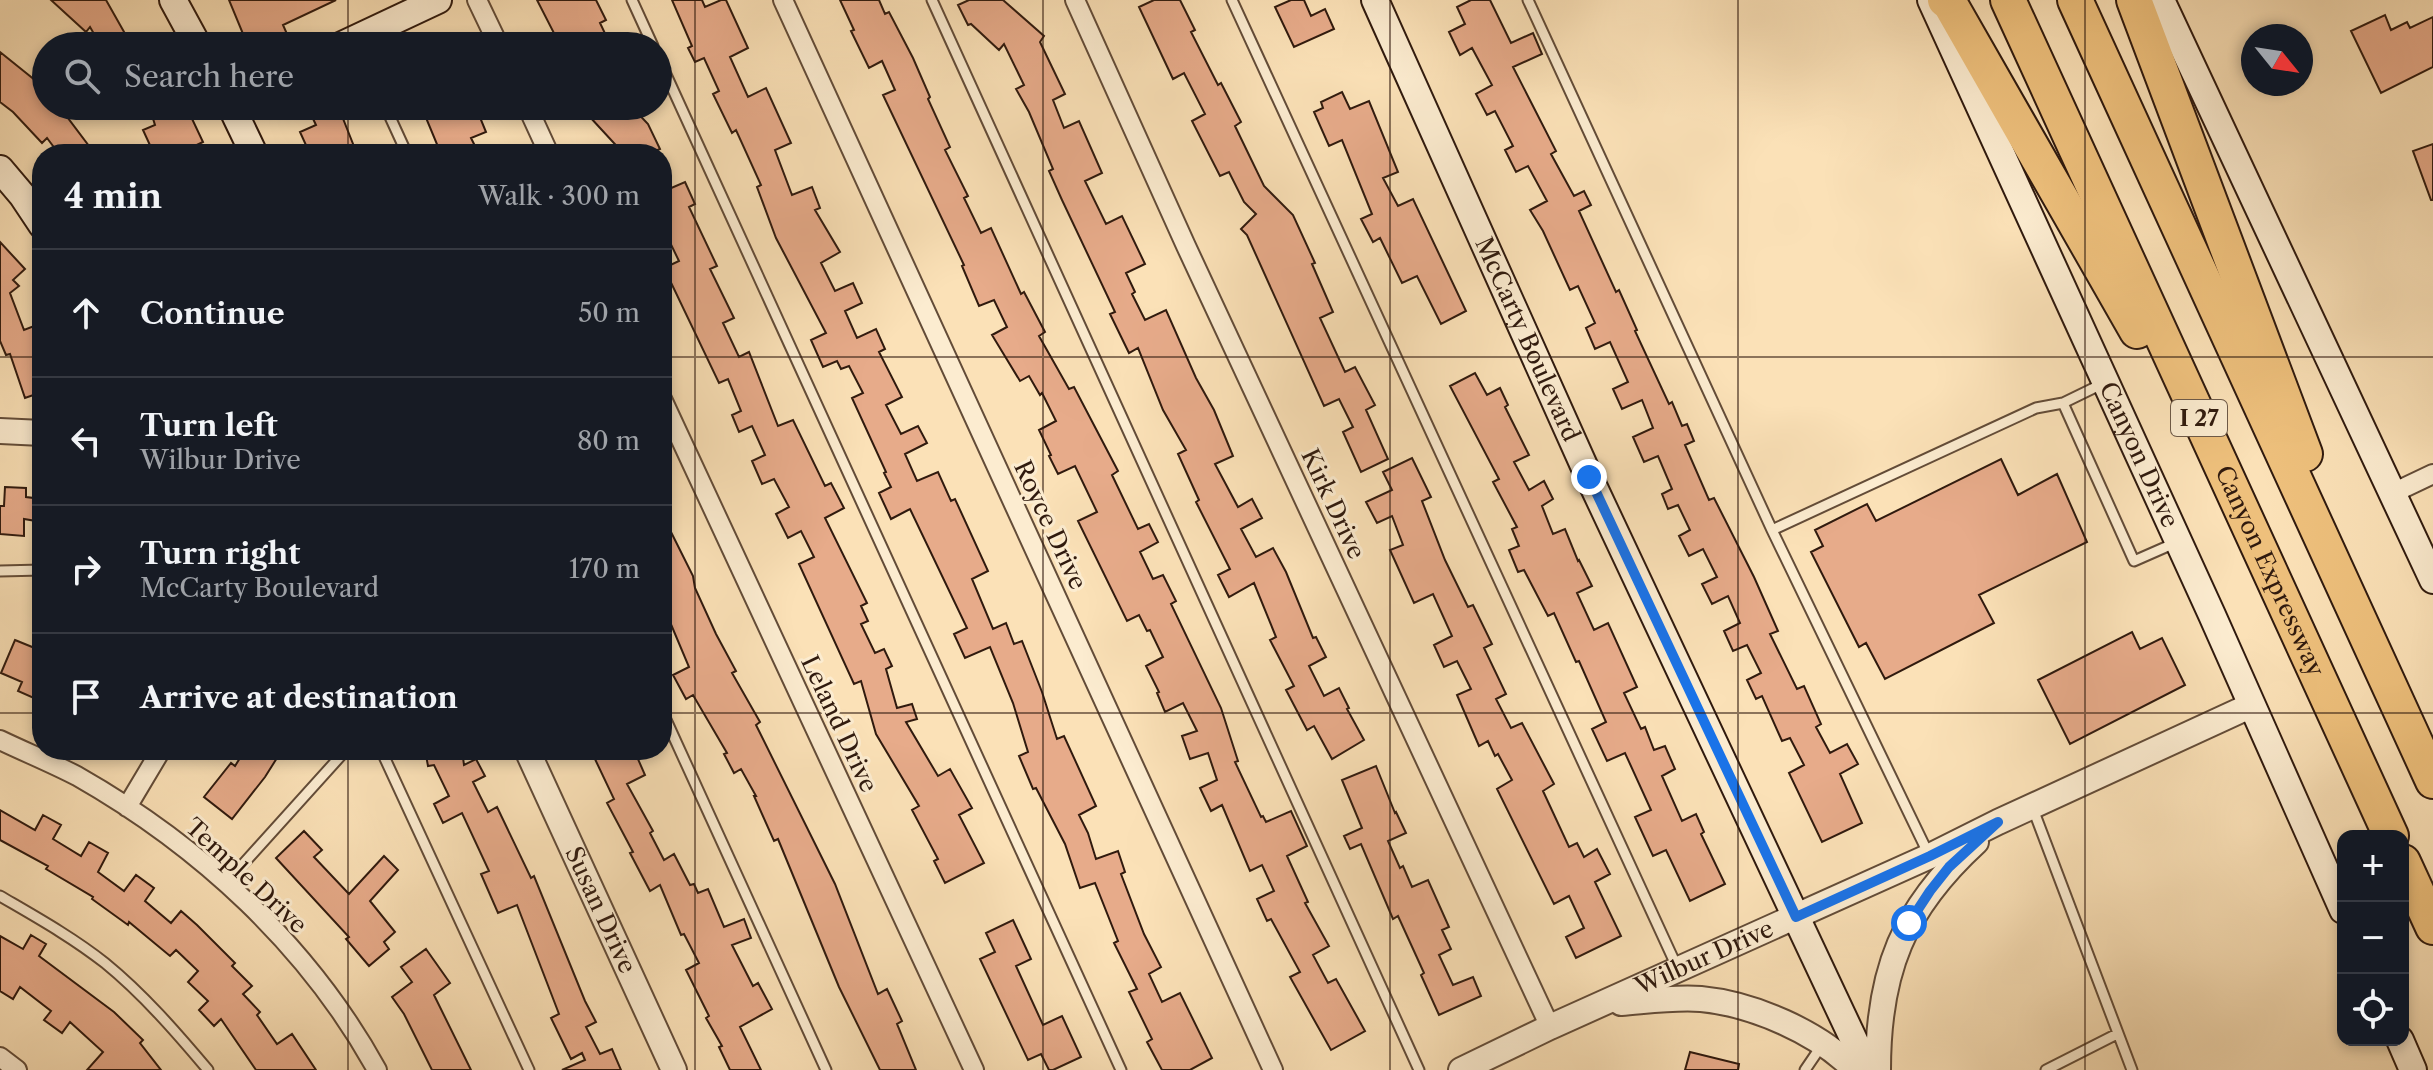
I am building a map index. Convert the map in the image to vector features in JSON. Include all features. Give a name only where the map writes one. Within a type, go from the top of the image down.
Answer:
[{"type":"highway","points":[[1945,0],[2039,158],[2165,382],[2203,427]]},
{"type":"highway","name":"Canyon Expressway","points":[[2008,0],[2388,830]]},
{"type":"highway","name":"I 27","points":[[2075,0],[2433,781]]},
{"type":"highway","points":[[2134,0],[2312,472],[2382,639],[2381,671]]},
{"type":"highway","points":[[2409,875],[2433,927]]},
{"type":"main road","points":[[173,0],[190,32]]},
{"type":"main road","points":[[375,32],[438,0]]},
{"type":"main road","name":"McCarty Boulevard","points":[[1375,0],[1589,477],[1868,1070]]},
{"type":"main road","name":"Canyon Drive","points":[[1931,0],[2339,902]]},
{"type":"main road","points":[[2161,0],[2433,580]]},
{"type":"main road","points":[[238,120],[249,144]]},
{"type":"main road","points":[[0,169],[32,210]]},
{"type":"main road","points":[[2403,1046],[2413,1070]]},
{"type":"street","points":[[477,0],[492,32]]},
{"type":"street","name":"Royce Drive","points":[[783,0],[1273,1070]]},
{"type":"street","name":"Kirk Drive","points":[[1075,0],[1550,1027]]},
{"type":"street","points":[[533,120],[544,144]]},
{"type":"street","name":"Leland Drive","points":[[672,421],[974,1070]]},
{"type":"street","points":[[0,431],[32,433]]},
{"type":"street","points":[[2393,493],[2433,474]]},
{"type":"street","name":"Wilbur Drive","points":[[1461,1070],[2252,705]]},
{"type":"street","name":"Temple Drive","points":[[0,740],[32,755]]},
{"type":"street","name":"Temple Drive","points":[[42,760],[127,807],[183,845],[226,883],[275,930],[331,997],[377,1070]]},
{"type":"street","points":[[127,807],[155,760]]},
{"type":"street","name":"Susan Drive","points":[[532,760],[674,1070]]},
{"type":"street","points":[[1878,1070],[1878,1031],[1884,990],[1909,923],[1949,867],[1998,822]]},
{"type":"street","points":[[1598,1006],[1669,998],[1703,999],[1745,1008],[1784,1022],[1855,1070]]},
{"type":"street","points":[[0,1057],[17,1070]]},
{"type":"lane","points":[[632,0],[647,32]]},
{"type":"lane","points":[[932,0],[1419,1070]]},
{"type":"lane","points":[[1232,0],[1677,969]]},
{"type":"lane","points":[[1528,0],[1772,530],[1930,856]]},
{"type":"lane","points":[[672,88],[1121,1070]]},
{"type":"lane","points":[[391,120],[402,144]]},
{"type":"lane","points":[[1772,530],[2036,408],[2063,403],[2105,383]]},
{"type":"lane","points":[[2063,403],[2134,561],[2178,541]]},
{"type":"lane","points":[[0,571],[32,570]]},
{"type":"lane","points":[[672,733],[826,1070]]},
{"type":"lane","points":[[226,883],[337,760]]},
{"type":"lane","points":[[386,760],[529,1070]]},
{"type":"lane","points":[[2032,806],[2132,1070]]},
{"type":"lane","points":[[0,896],[53,926],[105,963],[167,1022],[208,1070]]},
{"type":"lane","points":[[2046,1070],[2117,1034]]},
{"type":"lane","points":[[1805,1070],[1822,1045]]},
{"type":"building","points":[[51,0],[106,0],[124,32],[93,32],[90,27],[86,32]]},
{"type":"building","points":[[229,0],[336,0],[283,25],[286,32],[242,32]]},
{"type":"building","points":[[537,0],[596,0],[606,20],[600,23],[604,32],[553,32]]},
{"type":"building","points":[[672,0],[702,0],[705,7],[726,0],[748,48],[730,57],[748,97],[766,88],[791,143],[775,150],[792,195],[812,187],[820,208],[815,210],[840,252],[821,263],[835,291],[853,283],[862,303],[845,311],[857,338],[876,329],[885,349],[879,352],[902,397],[886,405],[901,434],[918,426],[927,443],[905,454],[917,481],[938,472],[951,501],[955,499],[988,571],[972,579],[993,629],[1006,623],[1014,644],[1022,641],[1057,739],[1064,736],[1096,806],[1079,815],[1096,859],[1118,851],[1125,872],[1121,874],[1144,934],[1161,967],[1149,974],[1162,1002],[1180,993],[1212,1058],[1190,1070],[1162,1070],[1147,1042],[1152,1039],[1129,992],[1137,989],[1114,943],[1118,941],[1095,883],[1080,888],[1065,844],[1036,788],[1033,789],[1019,756],[1028,752],[1013,703],[990,647],[965,658],[954,634],[967,628],[910,509],[891,519],[879,493],[891,487],[852,398],[863,393],[849,366],[841,369],[837,361],[823,367],[811,340],[826,333],[776,238],[757,187],[761,185],[736,130],[732,133],[713,94],[719,91],[704,58],[695,62],[688,48],[692,46]]},
{"type":"building","points":[[840,0],[879,0],[885,14],[889,12],[930,97],[928,99],[950,147],[945,150],[968,196],[964,198],[981,233],[991,228],[1021,294],[1024,292],[1045,332],[1039,336],[1069,389],[1074,387],[1118,471],[1112,475],[1138,529],[1149,524],[1158,542],[1140,552],[1153,579],[1163,575],[1176,601],[1171,604],[1221,708],[1238,761],[1235,762],[1261,817],[1266,822],[1291,811],[1307,846],[1287,856],[1308,902],[1305,903],[1329,946],[1313,955],[1328,983],[1336,979],[1365,1031],[1331,1050],[1290,977],[1300,972],[1271,919],[1267,921],[1257,899],[1274,891],[1262,865],[1250,871],[1222,805],[1211,811],[1200,788],[1217,780],[1208,753],[1190,759],[1182,736],[1197,731],[1183,703],[1165,712],[1146,666],[1163,657],[1139,615],[1127,621],[1078,521],[1097,512],[1075,466],[1058,474],[1049,456],[1039,430],[1056,421],[1042,393],[1040,395],[1029,376],[1020,381],[992,335],[1007,327],[994,300],[979,306],[964,265],[883,95],[895,90],[882,61],[869,68]]},
{"type":"building","points":[[969,0],[1003,0],[1044,36],[1040,42],[1065,94],[1053,100],[1064,128],[1079,121],[1102,173],[1085,181],[1106,224],[1122,216],[1145,264],[1126,273],[1135,292],[1132,294],[1145,320],[1166,310],[1233,456],[1215,464],[1238,507],[1252,499],[1262,518],[1241,529],[1256,557],[1273,548],[1313,638],[1316,637],[1326,657],[1309,666],[1324,696],[1339,688],[1364,740],[1332,759],[1314,726],[1307,730],[1286,690],[1294,686],[1270,640],[1276,637],[1254,583],[1229,597],[1218,575],[1230,569],[1196,502],[1199,500],[1178,454],[1186,450],[1163,410],[1138,348],[1129,353],[1110,314],[1115,312],[1049,171],[1053,169],[1016,89],[1024,85],[1004,44],[999,50],[971,24],[968,25],[958,5]]},
{"type":"building","points":[[1154,0],[1180,0],[1195,30],[1191,32],[1241,122],[1235,126],[1264,186],[1293,215],[1315,263],[1312,264],[1333,312],[1320,318],[1345,372],[1355,367],[1375,405],[1366,410],[1388,459],[1361,472],[1343,432],[1353,427],[1339,399],[1324,406],[1247,235],[1241,229],[1256,214],[1244,202],[1229,172],[1220,176],[1192,121],[1205,114],[1184,73],[1173,79],[1139,7]]},
{"type":"building","points":[[1291,0],[1304,0],[1311,16],[1325,9],[1334,29],[1294,47],[1275,7]]},
{"type":"building","points":[[1471,0],[1490,0],[1511,43],[1533,33],[1542,54],[1513,67],[1556,151],[1551,154],[1574,196],[1584,191],[1591,205],[1579,211],[1616,292],[1619,290],[1669,404],[1672,402],[1682,426],[1687,424],[1694,441],[1685,445],[1709,500],[1714,498],[1754,577],[1778,631],[1770,634],[1797,689],[1804,686],[1821,724],[1816,727],[1830,753],[1847,744],[1858,764],[1840,774],[1862,823],[1822,842],[1789,773],[1804,765],[1790,738],[1782,741],[1762,696],[1756,699],[1747,680],[1761,673],[1747,645],[1733,651],[1724,631],[1740,623],[1728,596],[1712,604],[1702,584],[1717,577],[1703,549],[1689,556],[1679,536],[1690,530],[1678,505],[1668,509],[1662,494],[1672,489],[1658,456],[1644,462],[1633,437],[1653,428],[1642,400],[1622,409],[1613,389],[1628,382],[1610,342],[1595,349],[1586,328],[1595,323],[1578,286],[1570,290],[1530,210],[1547,201],[1528,166],[1516,172],[1505,150],[1513,146],[1495,111],[1487,115],[1476,94],[1492,85],[1472,48],[1460,55],[1449,32],[1465,24],[1457,7]]},
{"type":"building","points":[[2385,15],[2391,30],[2407,22],[2410,28],[2433,17],[2433,67],[2381,93],[2351,31]]},
{"type":"building","points":[[0,52],[32,78],[32,120],[70,120],[88,144],[52,144],[47,138],[42,143],[0,102]]},
{"type":"building","points":[[1342,92],[1350,109],[1369,101],[1398,172],[1383,178],[1398,206],[1413,199],[1466,311],[1441,324],[1417,276],[1402,283],[1380,238],[1373,242],[1361,219],[1372,214],[1342,140],[1329,146],[1314,112],[1323,108],[1321,102]]},
{"type":"building","points":[[153,120],[193,120],[203,142],[149,144],[143,130],[155,125]]},
{"type":"building","points":[[314,120],[344,120],[353,144],[305,144],[300,132],[316,125]]},
{"type":"building","points":[[427,120],[481,120],[486,132],[471,138],[474,144],[437,144]]},
{"type":"building","points":[[593,120],[644,120],[658,144],[615,144]]},
{"type":"building","points":[[2433,144],[2433,200],[2431,200],[2413,151]]},
{"type":"building","points":[[685,182],[695,204],[689,207],[717,266],[710,269],[734,318],[723,323],[739,357],[749,352],[778,426],[793,420],[825,486],[831,483],[844,508],[825,518],[867,603],[861,606],[868,621],[861,624],[875,653],[884,649],[892,666],[886,669],[897,708],[912,704],[917,719],[906,722],[938,776],[950,769],[972,808],[959,815],[984,863],[945,883],[934,861],[938,859],[912,810],[919,806],[876,734],[861,681],[854,684],[799,564],[814,557],[801,531],[788,538],[776,514],[789,507],[774,479],[762,484],[752,461],[765,455],[752,426],[739,432],[732,415],[741,411],[728,379],[719,383],[672,285],[672,264],[679,261],[672,247],[672,188]]},
{"type":"building","points":[[0,242],[25,269],[13,280],[19,286],[10,293],[24,330],[32,327],[32,396],[25,398],[10,354],[6,355],[0,341]]},
{"type":"building","points":[[1475,373],[1487,395],[1500,388],[1508,405],[1505,407],[1529,455],[1514,462],[1529,490],[1544,481],[1553,499],[1542,506],[1553,534],[1565,529],[1592,586],[1577,593],[1594,630],[1608,623],[1637,687],[1624,693],[1641,729],[1645,727],[1654,750],[1665,746],[1675,769],[1662,776],[1682,821],[1696,814],[1704,832],[1701,834],[1725,884],[1690,901],[1666,850],[1653,856],[1635,817],[1651,810],[1625,753],[1607,761],[1592,729],[1606,722],[1579,661],[1576,662],[1554,613],[1548,616],[1524,570],[1518,572],[1509,550],[1519,546],[1512,529],[1517,527],[1493,482],[1499,479],[1450,386]]},
{"type":"building","points":[[1412,458],[1431,497],[1422,501],[1445,560],[1468,607],[1473,605],[1492,644],[1484,648],[1506,694],[1496,699],[1511,728],[1522,723],[1554,784],[1543,791],[1569,847],[1577,843],[1584,857],[1597,849],[1610,874],[1595,882],[1621,936],[1576,958],[1566,937],[1584,928],[1569,896],[1554,904],[1497,789],[1512,780],[1488,741],[1479,746],[1457,695],[1471,689],[1457,661],[1444,667],[1434,645],[1452,636],[1433,594],[1414,603],[1390,550],[1403,545],[1392,516],[1377,523],[1366,502],[1392,490],[1383,472]]},
{"type":"building","points":[[2001,459],[2018,495],[2057,474],[2087,542],[1979,595],[1994,623],[1885,679],[1866,643],[1859,647],[1811,552],[1823,546],[1815,530],[1867,504],[1876,521]]},
{"type":"building","points":[[5,487],[26,488],[26,497],[32,498],[32,520],[24,519],[24,536],[0,534],[0,506],[4,506]]},
{"type":"building","points":[[672,534],[716,634],[736,671],[732,673],[760,722],[756,725],[835,884],[878,994],[887,989],[902,1021],[897,1024],[916,1070],[880,1070],[839,987],[778,839],[774,841],[756,796],[741,769],[734,773],[724,754],[727,753],[693,695],[686,699],[673,675],[689,667],[672,627]]},
{"type":"building","points":[[2132,632],[2140,649],[2162,638],[2185,685],[2070,744],[2038,680]]},
{"type":"building","points":[[15,640],[32,647],[32,697],[18,691],[22,682],[1,673]]},
{"type":"building","points":[[239,760],[276,760],[232,819],[204,797],[231,763],[235,766]]},
{"type":"building","points":[[427,760],[463,760],[464,765],[477,760],[485,776],[473,782],[488,812],[497,807],[531,878],[534,876],[596,1022],[586,1027],[600,1054],[612,1049],[621,1070],[562,1070],[585,1060],[582,1053],[571,1059],[551,1018],[559,1014],[517,905],[498,913],[481,874],[489,871],[462,813],[443,823],[434,804],[449,796],[434,765],[428,766]]},
{"type":"building","points":[[595,760],[638,760],[645,775],[627,784],[653,831],[650,833],[664,860],[674,854],[690,885],[694,884],[698,893],[708,889],[724,927],[744,919],[751,938],[732,945],[753,986],[758,983],[772,1009],[740,1027],[761,1070],[730,1070],[719,1047],[722,1046],[706,1018],[709,1016],[686,970],[699,963],[684,934],[681,935],[660,885],[650,891],[630,853],[633,852],[607,803],[614,799]]},
{"type":"building","points":[[1376,766],[1406,833],[1388,841],[1400,868],[1403,866],[1412,887],[1428,880],[1449,927],[1442,930],[1451,949],[1439,955],[1453,985],[1473,977],[1481,996],[1439,1015],[1398,916],[1393,919],[1361,844],[1350,849],[1344,836],[1362,828],[1342,780]]},
{"type":"building","points":[[0,810],[35,830],[43,815],[61,825],[53,839],[81,856],[89,842],[108,853],[98,872],[124,891],[136,875],[154,888],[145,901],[171,923],[181,911],[197,925],[235,963],[232,966],[252,986],[243,994],[260,1012],[257,1015],[277,1044],[292,1034],[316,1070],[256,1070],[221,1019],[214,1026],[199,1010],[208,1001],[188,982],[198,971],[176,950],[170,956],[129,922],[128,925],[93,897],[46,869],[48,866],[0,840]]},
{"type":"building","points":[[304,831],[322,850],[314,857],[349,894],[384,856],[398,870],[370,901],[395,932],[384,942],[389,949],[369,966],[346,939],[349,937],[276,858]]},
{"type":"building","points":[[1013,920],[1031,959],[1016,966],[1043,1025],[1062,1016],[1081,1057],[1053,1070],[1049,1070],[1041,1054],[1028,1060],[980,959],[995,952],[986,933]]},
{"type":"building","points":[[31,935],[46,944],[39,956],[114,1012],[143,1040],[140,1043],[161,1070],[87,1070],[103,1052],[70,1022],[62,1033],[44,1020],[51,1011],[20,987],[13,999],[0,991],[0,936],[23,949]]},
{"type":"building","points":[[426,949],[450,983],[434,995],[471,1070],[432,1070],[392,997],[412,982],[401,967]]},
{"type":"building","points":[[1690,1052],[1739,1064],[1738,1070],[1685,1070]]},
{"type":"route","points":[[1589,477],[1796,917],[1998,822],[1949,867],[1909,923]]}]
